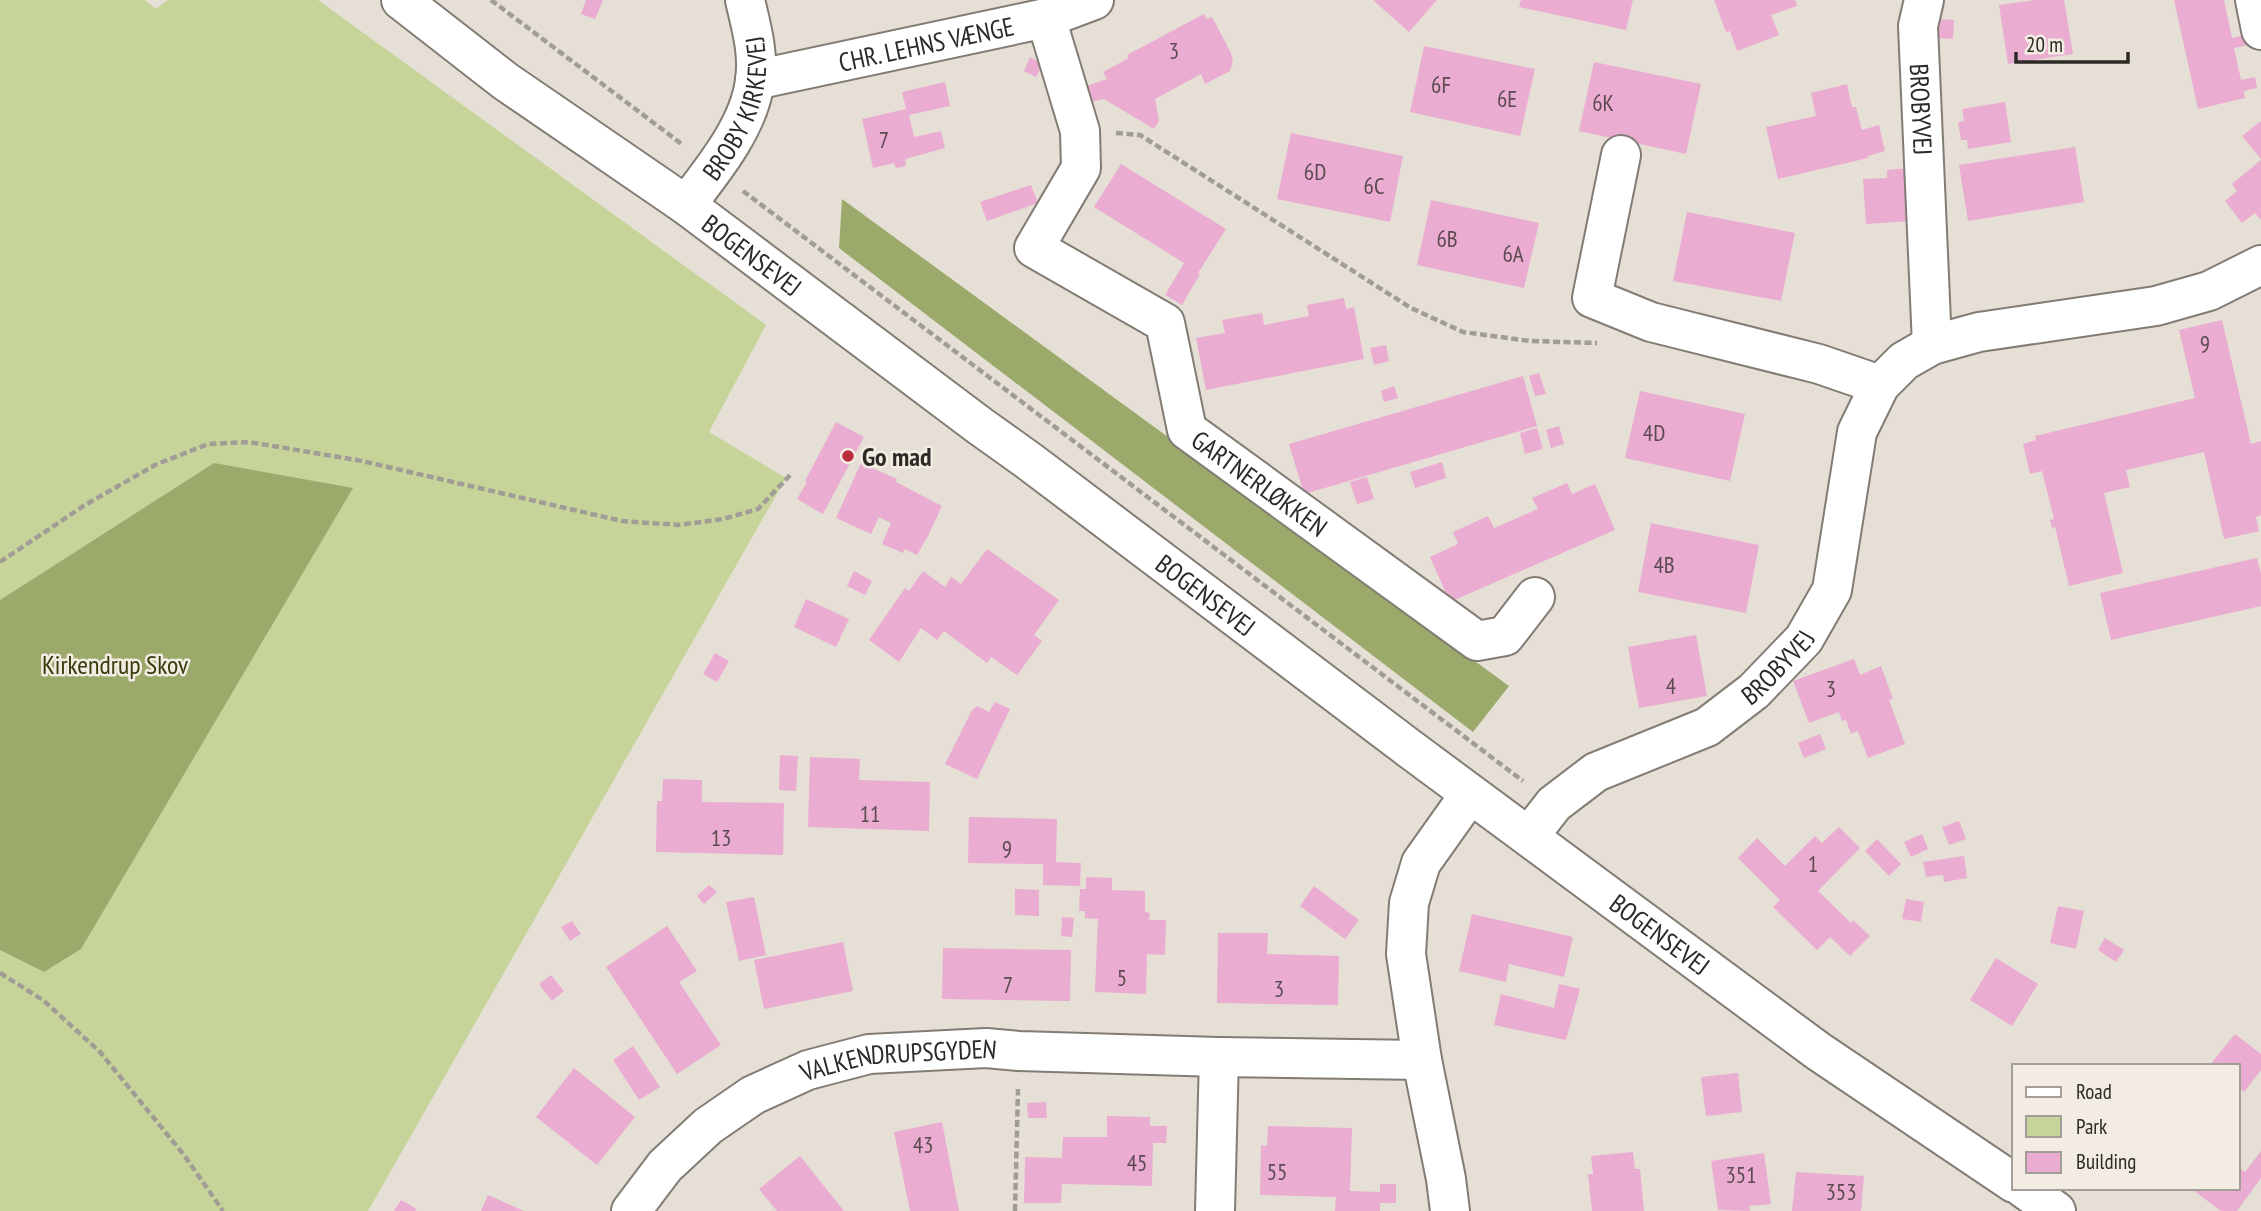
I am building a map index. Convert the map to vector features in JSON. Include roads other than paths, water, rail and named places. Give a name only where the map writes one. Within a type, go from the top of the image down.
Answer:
[{"type":"street","name":"BOGENSEVEJ","points":[[401,0],[505,80],[686,205],[1470,794],[1818,1051],[2012,1182]]},
{"type":"street","name":"BROBY KIRKEVEJ","points":[[686,205],[714,169],[745,116],[755,80],[754,40],[745,0]]},
{"type":"street","name":"CHR. LEHNS VÆNGE","points":[[755,80],[1046,18],[1094,0]]},
{"type":"street","name":"BROBYVEJ","points":[[1924,0],[1918,26],[1932,345]]},
{"type":"street","points":[[2255,0],[2261,30]]},
{"type":"street","name":"GARTNERLØKKEN","points":[[1046,18],[1080,131],[1081,168],[1034,248],[1165,323],[1187,430],[1477,642],[1505,636],[1535,597]]},
{"type":"street","points":[[1621,155],[1592,298],[1651,322],[1819,364],[1880,385]]},
{"type":"street","name":"BROBYVEJ","points":[[1529,836],[1554,804],[1596,772],[1707,727],[1754,691],[1804,639],[1832,590],[1857,432],[1880,385],[1904,361],[1932,345],[1979,332],[2156,306],[2209,291],[2259,270]]},
{"type":"street","points":[[1450,1211],[1422,1060],[1406,954],[1409,903],[1421,863],[1470,794]]},
{"type":"street","name":"VALKENDRUPSGYDEN","points":[[631,1211],[665,1166],[708,1126],[753,1095],[808,1070],[869,1054],[986,1048],[1219,1057],[1422,1060]]},
{"type":"street","points":[[1215,1211],[1219,1057]]},
{"type":"street","points":[[2026,1190],[2056,1211]]},
{"type":"place","name":"Go mad","points":[[848,456]]},
{"type":"park label","name":"Kirkendrup Skov","points":[[115,664]]}]
